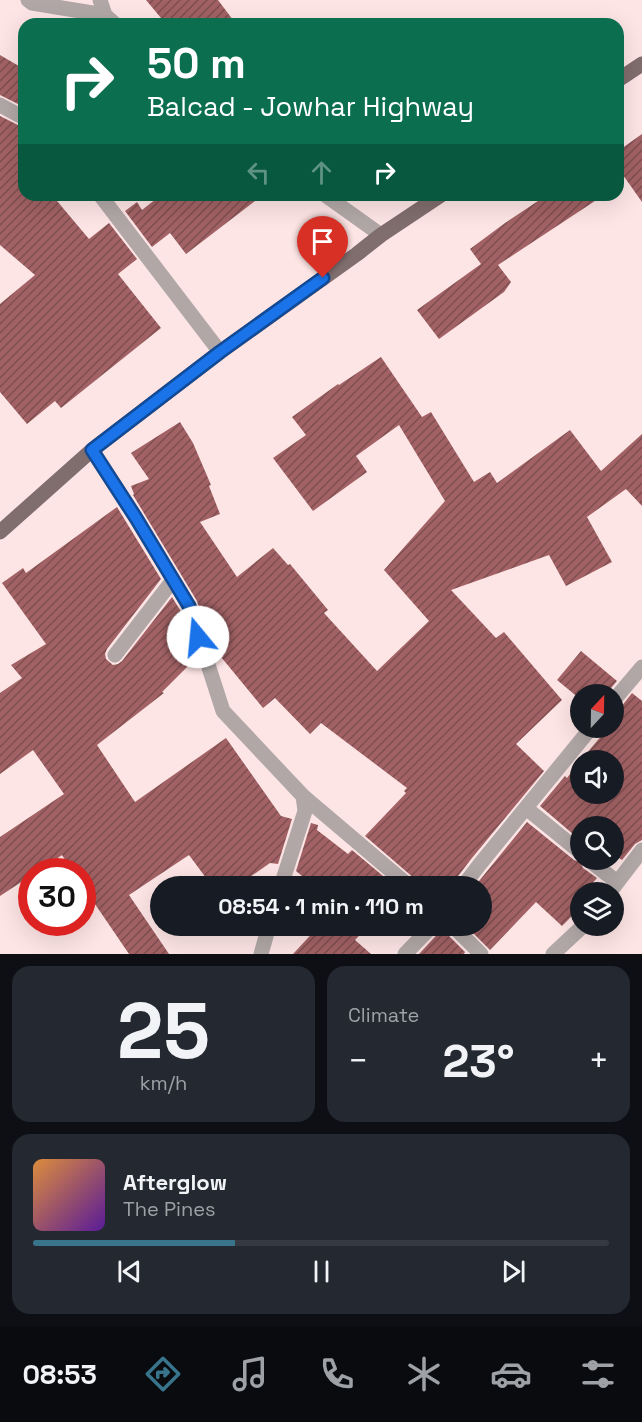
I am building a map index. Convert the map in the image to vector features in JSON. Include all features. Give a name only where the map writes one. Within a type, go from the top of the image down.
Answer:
[{"type":"main road","points":[[624,76],[642,64]]},
{"type":"main road","points":[[0,532],[92,450],[220,352],[381,235],[432,201]]},
{"type":"street","points":[[28,0],[32,3],[107,13]]},
{"type":"street","points":[[0,105],[18,115]]},
{"type":"street","points":[[105,201],[220,352]]},
{"type":"street","points":[[333,201],[381,235]]},
{"type":"street","points":[[92,450],[189,606],[223,711],[303,796],[397,876]]},
{"type":"street","points":[[115,655],[173,580]]},
{"type":"street","points":[[624,688],[642,667]]},
{"type":"street","points":[[471,876],[583,738]]},
{"type":"street","points":[[284,876],[305,811],[303,796]]},
{"type":"street","points":[[526,808],[570,844]]},
{"type":"street","points":[[618,882],[642,850]]},
{"type":"street","points":[[598,870],[609,882]]},
{"type":"street","points":[[261,954],[266,936]]},
{"type":"street","points":[[405,954],[422,936]]},
{"type":"street","points":[[463,936],[481,954]]},
{"type":"street","points":[[553,954],[572,936]]},
{"type":"building","points":[[146,0],[218,0],[232,18],[161,18]]},
{"type":"building","points":[[0,55],[18,66],[18,104],[0,95]]},
{"type":"building","points":[[0,116],[18,125],[18,201],[57,201],[89,239],[109,223],[137,259],[118,274],[161,328],[61,408],[55,401],[27,424],[0,392],[0,304],[35,275],[0,245]]},
{"type":"building","points":[[642,134],[642,202],[624,176],[624,147]]},
{"type":"building","points":[[153,201],[255,201],[186,254],[170,233],[152,247],[125,211],[137,202],[142,210]]},
{"type":"building","points":[[538,201],[595,201],[498,265],[511,282],[504,292],[439,339],[417,310],[481,264],[470,249]]},
{"type":"building","points":[[381,357],[422,417],[431,412],[474,482],[490,472],[497,483],[570,430],[601,471],[642,434],[642,506],[626,489],[587,517],[612,562],[566,586],[549,555],[451,590],[496,638],[504,632],[562,700],[516,744],[544,771],[458,876],[412,876],[365,836],[406,793],[404,791],[407,788],[321,723],[310,734],[275,698],[263,708],[212,646],[197,601],[133,495],[131,486],[149,479],[131,453],[180,422],[193,443],[211,485],[209,486],[220,514],[200,522],[237,577],[273,548],[288,565],[290,564],[328,610],[324,613],[377,671],[429,621],[384,570],[445,501],[399,425],[356,456],[367,472],[313,511],[273,458],[306,435],[292,417]]},
{"type":"building","points":[[117,507],[161,579],[107,649],[106,659],[113,665],[122,661],[172,597],[180,610],[196,658],[162,692],[164,693],[97,745],[135,802],[226,738],[281,816],[292,819],[278,864],[270,863],[251,876],[205,876],[189,855],[158,876],[150,876],[150,881],[129,895],[150,926],[150,936],[157,936],[169,954],[129,954],[96,906],[96,858],[64,858],[62,855],[58,858],[18,858],[18,884],[0,896],[0,837],[64,794],[33,750],[0,774],[0,693],[22,678],[11,665],[46,644],[2,583],[23,568],[26,573]]},
{"type":"building","points":[[581,651],[617,681],[614,684],[570,684],[570,691],[557,680]]},
{"type":"building","points":[[632,693],[642,701],[642,840],[635,844],[624,858],[624,816],[570,816],[570,832],[540,806],[565,776],[567,778],[570,774],[570,804],[624,804],[624,750],[589,750],[600,738],[624,738],[624,703]]},
{"type":"building","points":[[527,822],[570,857],[570,870],[586,870],[597,878],[593,882],[570,882],[570,918],[562,926],[536,902],[490,950],[476,936],[492,936],[492,876],[483,876]]},
{"type":"building","points":[[311,823],[318,825],[317,830],[348,854],[352,850],[383,876],[302,876],[296,871]]},
{"type":"building","points":[[310,936],[359,936],[355,940],[371,954],[293,954]]},
{"type":"building","points":[[436,936],[449,936],[465,952],[464,954],[419,954]]},
{"type":"route","points":[[198,637],[189,606],[92,450],[220,352],[323,278]]}]
